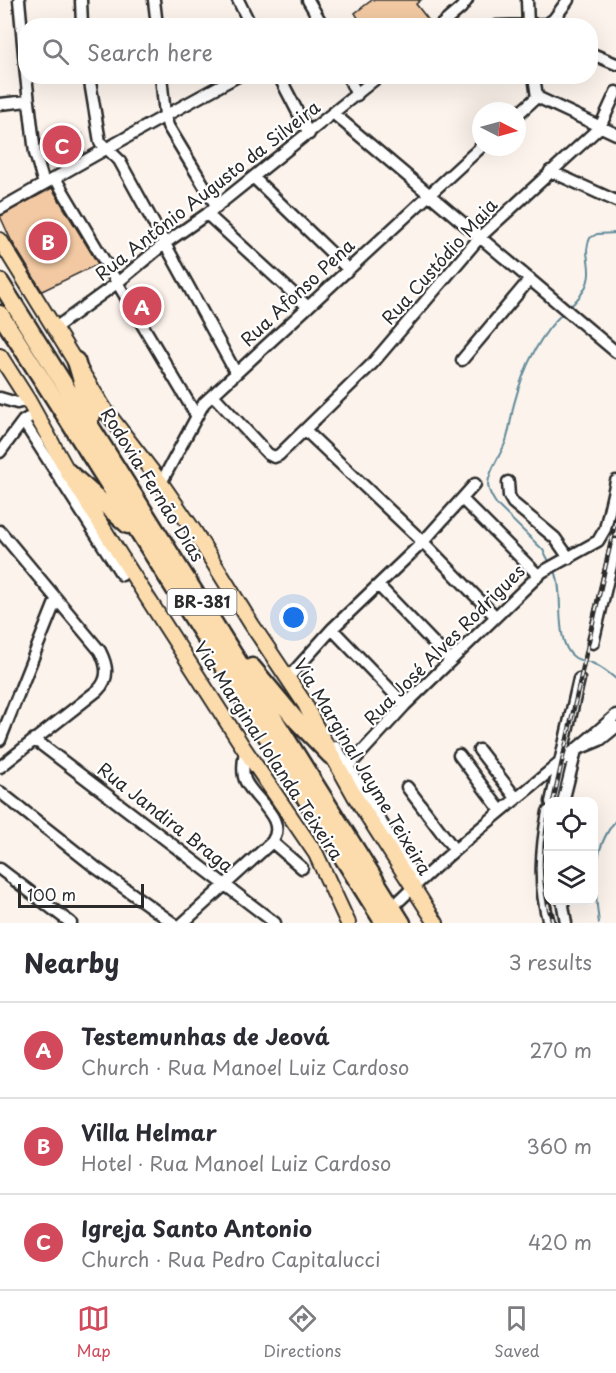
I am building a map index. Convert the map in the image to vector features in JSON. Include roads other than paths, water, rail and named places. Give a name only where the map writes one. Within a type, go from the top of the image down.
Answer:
[{"type":"highway","name":"Rodovia Fernão Dias","points":[[0,282],[99,436],[402,923]]},
{"type":"highway","name":"Rodovia Fernão Dias","points":[[0,314],[384,923]]},
{"type":"highway","points":[[76,361],[99,436]]},
{"type":"highway","points":[[68,472],[142,537]]},
{"type":"highway","points":[[227,642],[255,670],[296,720],[334,751]]},
{"type":"main road","name":"Via Marginal Jayme Teixeira","points":[[0,240],[105,410],[161,483],[305,704],[334,751],[356,798],[416,885],[436,923]]},
{"type":"main road","name":"Via Marginal Iolanda Teixeira","points":[[0,356],[28,400],[68,472],[244,750],[316,854],[348,923]]},
{"type":"street","points":[[19,0],[21,18]]},
{"type":"street","points":[[81,0],[82,18]]},
{"type":"street","points":[[154,0],[156,18]]},
{"type":"street","points":[[238,0],[248,18]]},
{"type":"street","points":[[308,0],[318,18]]},
{"type":"street","points":[[449,18],[467,0]]},
{"type":"street","points":[[527,0],[528,18]]},
{"type":"street","points":[[554,18],[568,0]]},
{"type":"street","points":[[598,56],[616,64]]},
{"type":"street","points":[[27,84],[35,153],[44,184]]},
{"type":"street","points":[[90,84],[100,142],[120,160],[236,373]]},
{"type":"street","points":[[162,84],[165,115],[175,139],[217,207]]},
{"type":"street","points":[[0,209],[223,84]]},
{"type":"street","points":[[283,84],[309,134]]},
{"type":"street","points":[[352,84],[357,94]]},
{"type":"street","name":"Rua Antônio Augusto da Silveira","points":[[55,328],[117,283],[164,244],[217,207],[369,84]]},
{"type":"street","points":[[535,84],[537,97]]},
{"type":"street","name":"Rua Custódio Maia","points":[[213,395],[268,454],[276,456],[283,452],[372,364],[480,237],[600,127],[616,92]]},
{"type":"street","points":[[526,107],[537,97]]},
{"type":"street","points":[[537,97],[616,134]]},
{"type":"street","points":[[0,104],[28,101]]},
{"type":"street","points":[[334,114],[616,352]]},
{"type":"street","name":"Rua Afonso Pena","points":[[161,483],[204,403],[472,155]]},
{"type":"street","points":[[550,171],[616,201]]},
{"type":"street","points":[[55,178],[196,415]]},
{"type":"street","points":[[254,178],[348,269]]},
{"type":"street","points":[[207,214],[308,307]]},
{"type":"street","points":[[462,360],[530,279]]},
{"type":"street","points":[[0,398],[17,403],[28,400]]},
{"type":"street","points":[[0,452],[23,421],[35,412]]},
{"type":"street","points":[[23,421],[122,575]]},
{"type":"street","points":[[305,430],[423,542],[495,616]]},
{"type":"street","name":"Rua José Alves Rodrigues","points":[[348,767],[405,705],[540,574],[591,546],[603,536],[613,502],[616,481]]},
{"type":"street","points":[[508,482],[509,496],[513,503],[555,538],[564,560]]},
{"type":"street","points":[[288,678],[332,629],[423,542],[475,484]]},
{"type":"street","points":[[462,499],[540,574]]},
{"type":"street","points":[[0,531],[100,651],[107,672],[101,687],[0,767]]},
{"type":"street","points":[[593,643],[616,544]]},
{"type":"street","points":[[378,585],[450,660]]},
{"type":"street","points":[[0,740],[56,600]]},
{"type":"street","points":[[332,629],[405,705]]},
{"type":"street","points":[[552,797],[579,679]]},
{"type":"street","points":[[400,900],[454,849],[616,715]]},
{"type":"street","points":[[576,750],[600,740],[616,728]]},
{"type":"street","name":"Rua Jandira Braga","points":[[34,739],[275,923]]},
{"type":"street","points":[[183,923],[277,835],[277,824],[246,782],[244,750]]},
{"type":"street","points":[[479,750],[516,798]]},
{"type":"street","points":[[564,797],[576,750]]},
{"type":"street","points":[[334,751],[348,767],[416,885]]},
{"type":"street","points":[[459,755],[501,811]]},
{"type":"street","points":[[407,787],[454,849]]},
{"type":"street","points":[[0,792],[94,867],[173,923]]},
{"type":"street","points":[[272,842],[302,868]]},
{"type":"street","points":[[544,850],[541,873],[549,923]]},
{"type":"street","points":[[0,869],[71,923]]},
{"type":"street","points":[[563,905],[566,923]]},
{"type":"waterway","points":[[569,308],[580,296],[588,282],[587,251],[590,238],[597,234],[616,233]]},
{"type":"waterway","points":[[550,563],[543,550],[497,505],[488,484],[509,432],[514,404],[527,366],[547,331],[565,311]]},
{"type":"waterway","points":[[555,571],[558,580],[561,629],[568,650],[574,657],[590,662],[616,679]]},
{"type":"waterway","points":[[599,923],[596,896],[598,856],[616,820]]},
{"type":"railway","points":[[554,797],[616,519]]},
{"type":"railway","points":[[545,851],[544,872],[553,923]]},
{"type":"place","name":"Igreja Santo Antonio","points":[[62,145]]},
{"type":"place","name":"Villa Helmar","points":[[48,241]]},
{"type":"place","name":"Testemunhas de Jeová","points":[[142,306]]}]
